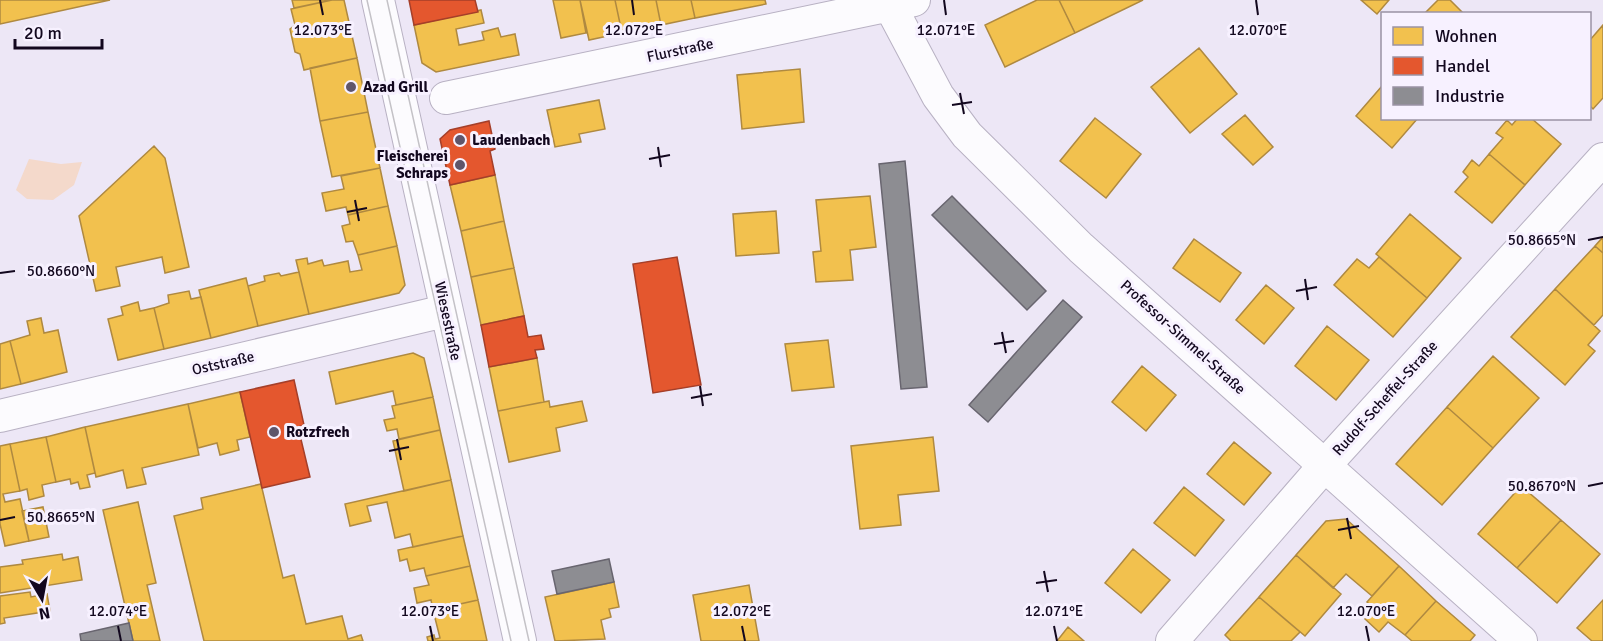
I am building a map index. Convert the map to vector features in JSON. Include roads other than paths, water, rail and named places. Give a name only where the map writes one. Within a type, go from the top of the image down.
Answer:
[{"type":"street","name":"Wiesestraße","points":[[378,0],[520,641]]},
{"type":"street","name":"Flurstraße","points":[[446,99],[897,2]]},
{"type":"street","name":"Professor-Simmel-Straße","points":[[897,2],[938,96],[967,135],[1081,248],[1521,641]]},
{"type":"street","name":"Rudolf-Scheffel-Straße","points":[[1172,641],[1325,465],[1603,159]]},
{"type":"street","name":"Oststraße","points":[[0,416],[445,310]]},
{"type":"tram line","points":[[367,0],[511,641]]},
{"type":"tram line","points":[[387,0],[529,641]]},
{"type":"place","name":"Azad Grill","points":[[351,87]]},
{"type":"place","name":"Laudenbach","points":[[460,140]]},
{"type":"place","name":"Fleischerei Schraps","points":[[460,165]]},
{"type":"place","name":"Rotzfrech","points":[[274,432]]}]
